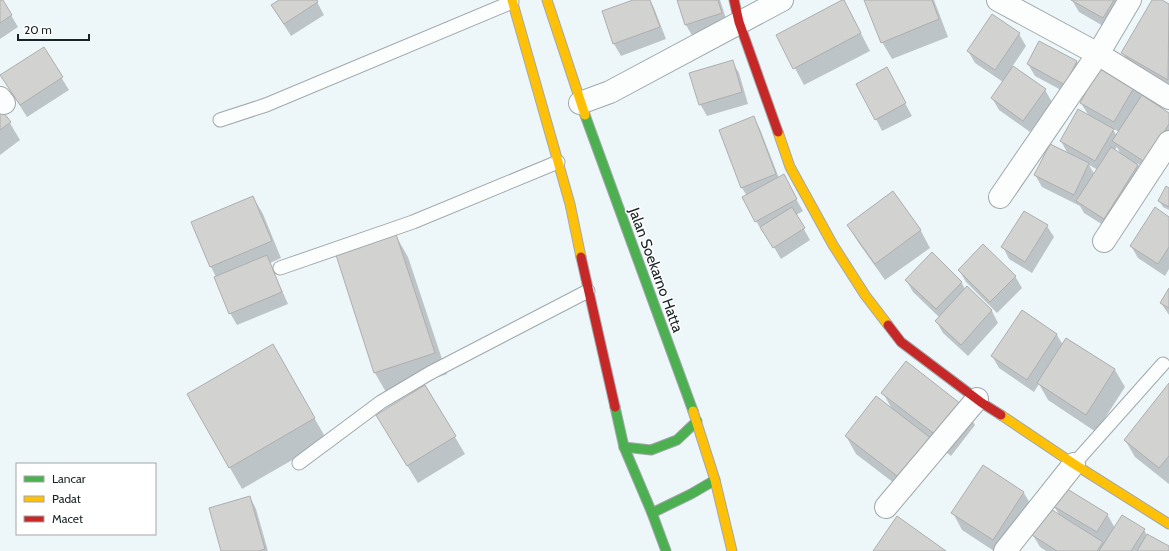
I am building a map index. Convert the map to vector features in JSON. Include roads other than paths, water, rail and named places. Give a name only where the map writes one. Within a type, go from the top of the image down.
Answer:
[{"type":"main road","name":"Jalan Soekarno Hatta","points":[[547,0],[580,103],[697,421],[715,480],[732,551]]},
{"type":"main road","points":[[734,0],[739,22],[790,167],[833,245],[865,296],[901,342],[977,399],[1074,464],[1169,524]]},
{"type":"main road","points":[[512,1],[570,204],[588,291],[624,447],[652,513],[666,551]]},
{"type":"main road","points":[[624,447],[651,450],[677,440],[697,421]]},
{"type":"main road","points":[[652,513],[691,494],[715,480]]},
{"type":"street","points":[[580,103],[610,92],[782,0]]},
{"type":"street","points":[[998,0],[1098,54],[1169,98]]},
{"type":"street","points":[[1000,196],[1098,54],[1130,0]]},
{"type":"street","points":[[1104,241],[1169,142]]},
{"type":"street","points":[[886,507],[977,399]]},
{"type":"street","points":[[1005,551],[1074,464]]},
{"type":"lane","points":[[220,120],[266,105],[512,1]]},
{"type":"lane","points":[[280,268],[413,222],[558,162]]},
{"type":"lane","points":[[298,463],[381,402],[430,373],[588,291]]},
{"type":"lane","points":[[1074,464],[1164,364]]}]
